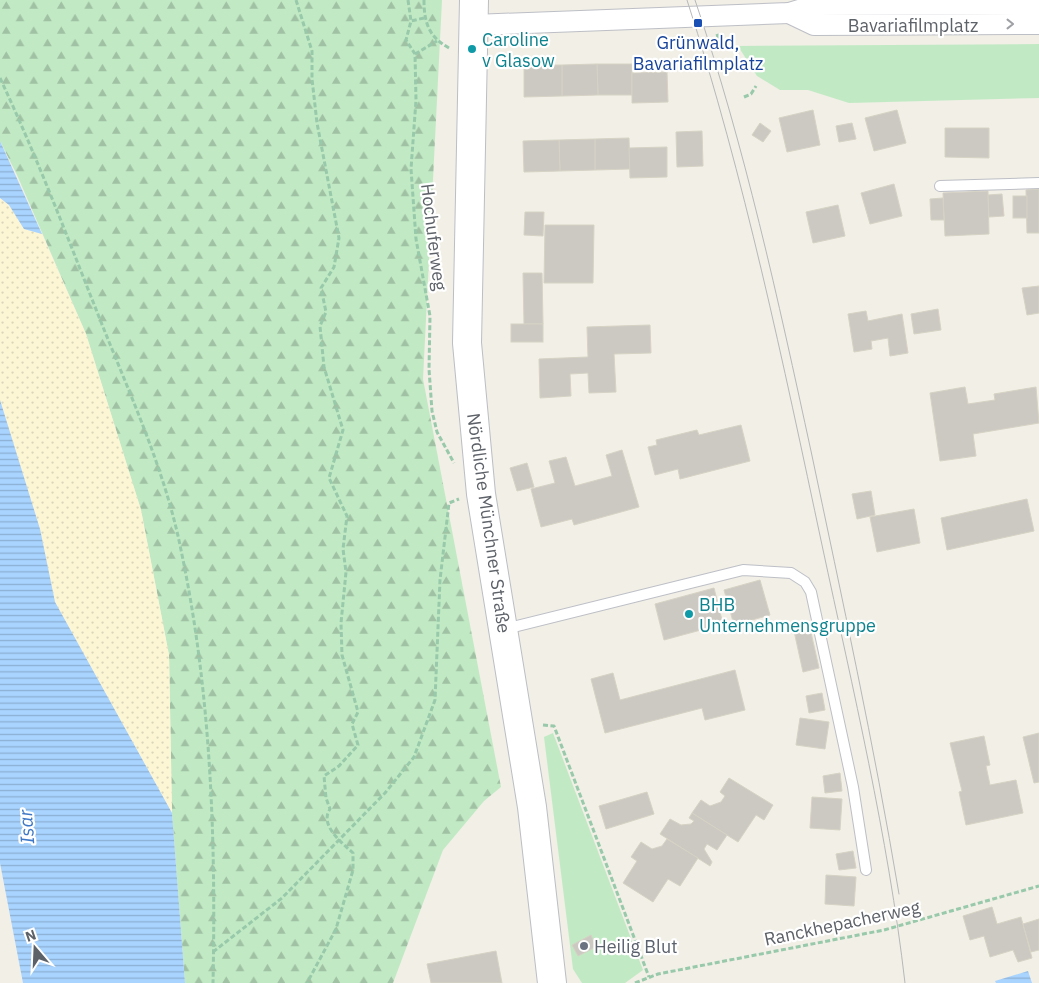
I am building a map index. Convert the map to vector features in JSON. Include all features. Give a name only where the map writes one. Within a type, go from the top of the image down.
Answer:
[{"type":"main road","name":"Nördliche Münchner Straße","points":[[468,31],[467,343],[481,494],[532,807],[552,983]]},
{"type":"street","name":"Bavariafilmplatz","points":[[468,31],[789,13],[816,5],[1039,4]]},
{"type":"street","name":"Bavariafilmplatz","points":[[789,13],[814,26],[1039,24]]},
{"type":"lane","points":[[940,186],[1039,183]]},
{"type":"lane","points":[[504,629],[743,570],[791,573],[806,582],[811,592],[853,787],[866,870]]},
{"type":"path","points":[[296,0],[312,51],[312,79],[317,123],[340,238],[334,268],[321,288],[326,312],[320,326],[324,367],[343,430],[329,478],[347,516],[342,549],[346,572],[340,622],[342,655],[358,712],[352,724],[358,745],[339,766],[324,776],[326,798],[330,809],[326,814],[327,823],[338,840],[353,853],[353,870],[336,929],[308,983]]},
{"type":"path","name":"Hochuferweg","points":[[408,0],[411,21],[406,40],[415,54],[416,100],[411,169],[416,239],[430,316],[429,369],[432,411],[437,432],[456,466]]},
{"type":"path","points":[[424,0],[424,18],[436,41]]},
{"type":"path","points":[[411,21],[424,18]]},
{"type":"path","points":[[415,54],[436,41],[468,31]]},
{"type":"path","points":[[0,78],[60,220],[124,380],[168,497],[181,549],[201,669],[205,716],[214,881],[213,983]]},
{"type":"path","points":[[744,97],[752,94],[756,86]]},
{"type":"path","points":[[213,952],[282,898],[385,793],[414,757],[435,700],[440,580],[449,503]]},
{"type":"path","points":[[540,725],[554,726],[649,977]]},
{"type":"path","name":"Ranckhepacherweg","points":[[635,983],[649,977],[884,930],[1039,886]]},
{"type":"green space","points":[[0,0],[442,0],[423,379],[501,787],[484,801],[443,850],[393,983],[185,983],[172,813],[169,655],[141,510],[86,334],[17,175],[0,141]]},
{"type":"green space","points":[[1039,44],[1039,98],[849,103],[808,90],[780,90],[757,76],[738,46]]},
{"type":"green space","points":[[553,733],[643,970],[625,983],[582,983],[573,969],[544,737]]},
{"type":"sand","points":[[0,198],[9,205],[24,229],[42,234],[86,334],[141,510],[169,655],[172,813],[55,602],[40,529],[0,400]]},
{"type":"water","points":[[0,141],[42,234],[24,229],[9,205],[0,198]]},
{"type":"water","name":"Isar","points":[[0,400],[40,529],[55,602],[172,813],[185,983],[23,983],[0,863]]},
{"type":"water","points":[[1028,971],[1032,983],[996,983],[995,981]]},
{"type":"building","points":[[597,64],[632,64],[632,95],[598,95]]},
{"type":"building","points":[[597,64],[598,95],[562,96],[562,65]]},
{"type":"building","points":[[524,65],[562,65],[562,96],[524,97]]},
{"type":"building","points":[[667,72],[668,102],[632,103],[632,73]]},
{"type":"building","points":[[813,110],[820,145],[787,152],[779,118]]},
{"type":"building","points":[[897,110],[906,143],[874,151],[865,118]]},
{"type":"building","points":[[760,123],[771,131],[763,142],[752,135]]},
{"type":"building","points":[[852,123],[856,139],[839,142],[836,126]]},
{"type":"building","points":[[945,128],[989,128],[989,158],[945,157]]},
{"type":"building","points":[[702,131],[703,166],[677,167],[676,132]]},
{"type":"building","points":[[629,138],[630,169],[595,170],[595,139]]},
{"type":"building","points":[[595,139],[595,170],[560,171],[559,140]]},
{"type":"building","points":[[559,140],[560,171],[524,172],[523,141]]},
{"type":"building","points":[[667,147],[667,177],[630,178],[629,148]]},
{"type":"building","points":[[894,184],[902,216],[870,224],[861,193]]},
{"type":"building","points":[[1039,189],[1039,233],[1027,233],[1026,190]]},
{"type":"building","points":[[988,191],[989,234],[945,236],[943,193]]},
{"type":"building","points":[[1002,194],[1004,216],[989,217],[988,195]]},
{"type":"building","points":[[1013,196],[1027,196],[1027,218],[1013,218]]},
{"type":"building","points":[[943,198],[944,220],[931,220],[930,199]]},
{"type":"building","points":[[838,205],[845,236],[813,243],[806,212]]},
{"type":"building","points":[[525,212],[544,212],[543,236],[524,235]]},
{"type":"building","points":[[545,225],[594,225],[593,283],[544,283]]},
{"type":"building","points":[[523,273],[542,273],[543,324],[524,324]]},
{"type":"building","points":[[1039,286],[1039,313],[1027,315],[1022,288]]},
{"type":"building","points":[[938,309],[941,330],[914,334],[911,314]]},
{"type":"building","points":[[866,311],[868,321],[902,314],[908,353],[890,356],[888,338],[871,341],[872,349],[854,352],[848,314]]},
{"type":"building","points":[[511,324],[543,324],[543,342],[511,342]]},
{"type":"building","points":[[650,325],[651,353],[614,354],[616,392],[589,393],[588,373],[570,374],[571,396],[540,398],[539,359],[588,357],[587,327]]},
{"type":"building","points":[[965,387],[968,404],[995,400],[994,394],[1036,387],[1039,423],[973,434],[976,456],[940,461],[930,393]]},
{"type":"building","points":[[741,425],[750,461],[680,479],[678,469],[655,475],[648,447],[657,445],[656,440],[697,430],[699,435]]},
{"type":"building","points":[[622,450],[639,507],[574,525],[572,519],[541,527],[531,489],[555,483],[549,461],[566,457],[575,486],[612,476],[606,455]]},
{"type":"building","points":[[527,463],[534,487],[517,491],[510,468]]},
{"type":"building","points":[[871,491],[875,515],[857,519],[852,494]]},
{"type":"building","points":[[1027,499],[1034,531],[947,550],[941,518]]},
{"type":"building","points":[[914,509],[920,543],[877,552],[870,517]]},
{"type":"building","points":[[760,580],[770,615],[734,625],[724,590]]},
{"type":"building","name":"BHB Unternehmensgruppe","points":[[714,588],[723,624],[664,640],[655,604]]},
{"type":"building","points":[[810,628],[819,668],[803,672],[794,631]]},
{"type":"building","points":[[735,670],[745,710],[705,720],[702,708],[605,733],[591,679],[613,673],[620,700]]},
{"type":"building","points":[[822,693],[825,710],[809,713],[806,696]]},
{"type":"building","points":[[800,718],[829,722],[825,749],[796,745]]},
{"type":"building","points":[[1039,733],[1039,782],[1034,783],[1023,737]]},
{"type":"building","points":[[984,736],[990,765],[986,766],[990,785],[1016,780],[1023,813],[966,825],[959,792],[962,791],[950,743]]},
{"type":"building","points":[[840,773],[842,791],[825,793],[823,776]]},
{"type":"building","points":[[729,778],[773,805],[764,820],[756,815],[738,842],[692,813],[701,800],[710,806],[721,802],[725,796],[720,792]]},
{"type":"building","points":[[647,792],[654,814],[606,829],[599,806]]},
{"type":"building","points":[[812,797],[842,799],[840,830],[810,828]]},
{"type":"building","points":[[692,813],[727,835],[717,850],[707,844],[704,849],[712,862],[710,866],[660,834],[670,819],[681,825],[691,824],[694,821],[689,818]]},
{"type":"building","points":[[667,839],[698,858],[680,886],[668,879],[653,902],[623,883],[637,861],[631,857],[641,842],[652,849],[662,846]]},
{"type":"building","points":[[853,851],[856,868],[839,870],[836,854]]},
{"type":"building","points":[[826,875],[856,877],[854,906],[825,904]]},
{"type":"building","points":[[992,907],[997,924],[1021,917],[1032,958],[1018,962],[1013,950],[990,957],[984,936],[970,940],[963,916]]},
{"type":"building","points":[[1039,919],[1039,950],[1031,952],[1023,924]]},
{"type":"building","name":"Heilig Blut","points":[[591,935],[596,947],[578,956],[572,945]]},
{"type":"building","points":[[496,951],[502,983],[431,983],[427,964]]},
{"type":"tram line","points":[[687,0],[727,135],[762,271],[869,763],[889,873],[905,983]]},
{"type":"tram line","points":[[695,0],[730,111],[786,337],[857,672],[899,894]]},
{"type":"place","name":"Grünwald, Bavariafilmplatz","points":[[698,23]]},
{"type":"place","name":"Caroline v Glasow","points":[[472,49]]},
{"type":"place","name":"BHB Unternehmensgruppe","points":[[689,614]]},
{"type":"place","name":"Heilig Blut","points":[[584,946]]}]
